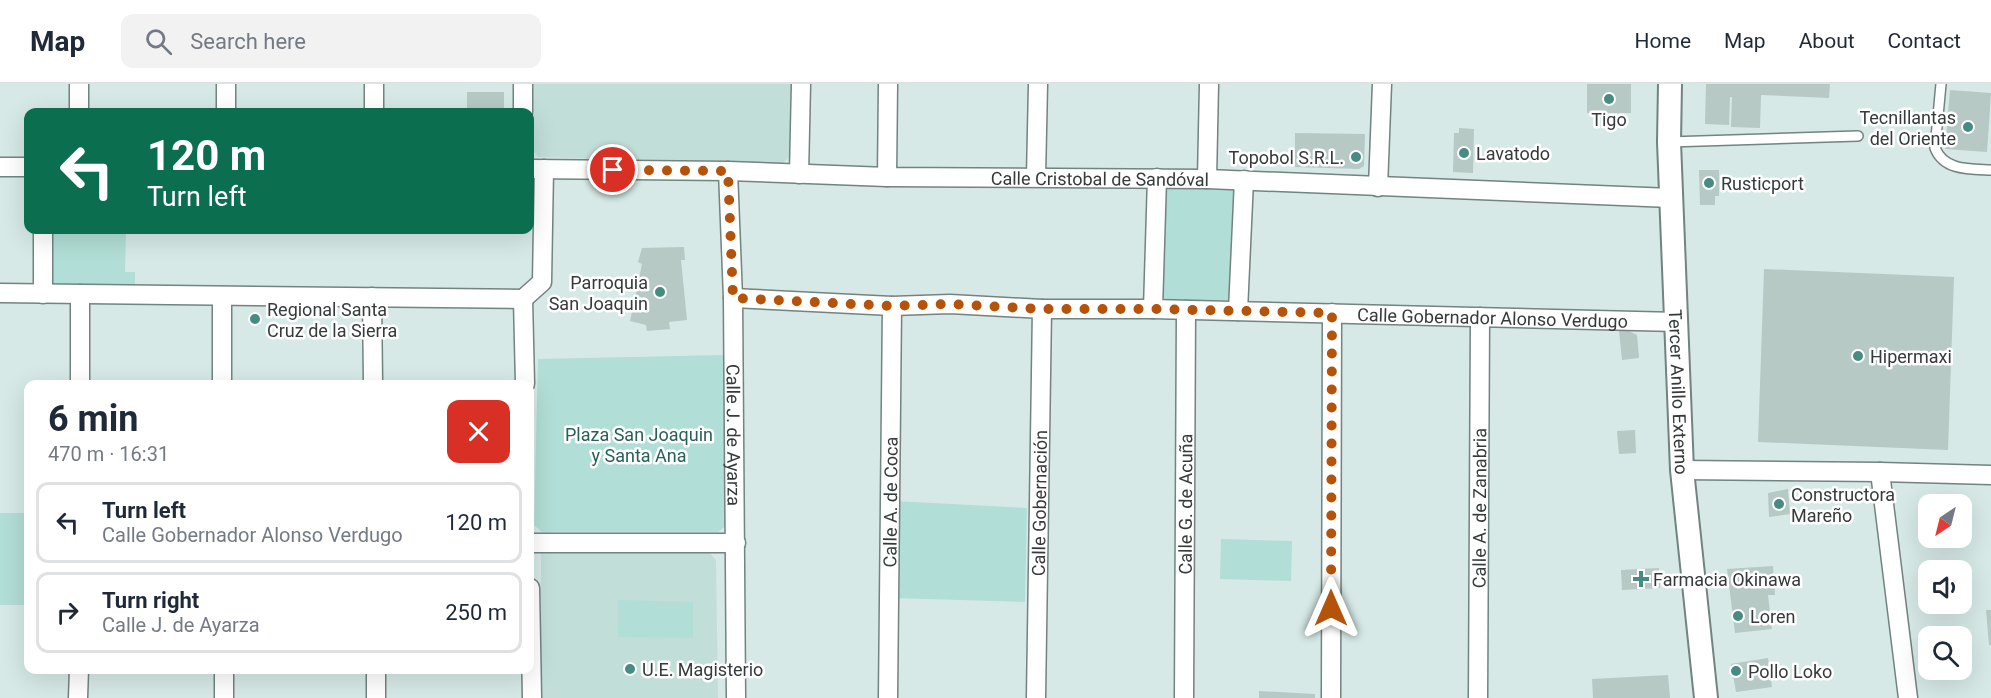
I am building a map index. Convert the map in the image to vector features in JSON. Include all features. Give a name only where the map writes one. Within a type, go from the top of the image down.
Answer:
[{"type":"street","points":[[78,84],[79,108]]},
{"type":"street","points":[[226,84],[226,108]]},
{"type":"street","points":[[374,84],[374,108]]},
{"type":"street","points":[[523,84],[523,108]]},
{"type":"street","points":[[799,174],[801,84]]},
{"type":"street","points":[[887,177],[888,84]]},
{"type":"street","points":[[1036,177],[1038,84]]},
{"type":"street","points":[[1207,179],[1209,84]]},
{"type":"street","points":[[1378,187],[1382,84]]},
{"type":"street","name":"Tercer Anillo Externo","points":[[1670,84],[1669,142],[1682,470],[1706,698]]},
{"type":"street","points":[[0,167],[24,167]]},
{"type":"street","points":[[0,293],[523,299],[542,282],[537,169]]},
{"type":"street","name":"Calle Cristobal de Sandóval","points":[[537,169],[728,171],[887,177],[1207,179],[1671,198]]},
{"type":"street","name":"Calle J. de Ayarza","points":[[728,171],[733,298],[736,698]]},
{"type":"street","points":[[1153,309],[1157,178]]},
{"type":"street","points":[[1238,311],[1244,180]]},
{"type":"street","points":[[42,234],[42,294]]},
{"type":"street","points":[[80,294],[80,380]]},
{"type":"street","points":[[222,296],[222,380]]},
{"type":"street","points":[[372,297],[373,380]]},
{"type":"street","name":"Calle Gobernador Alonso Verdugo","points":[[733,298],[892,306],[950,304],[1042,309],[1153,309],[1677,322]]},
{"type":"street","points":[[523,299],[525,380]]},
{"type":"street","name":"Calle A. de Coca","points":[[888,698],[892,306]]},
{"type":"street","name":"Calle Gobernación","points":[[1036,698],[1042,309]]},
{"type":"street","name":"Calle G. de Acuña","points":[[1184,698],[1186,310]]},
{"type":"street","points":[[1331,698],[1332,313]]},
{"type":"street","name":"Calle A. de Zanabria","points":[[1478,698],[1480,317]]},
{"type":"street","points":[[1682,470],[1991,475]]},
{"type":"street","points":[[1880,472],[1908,698]]},
{"type":"street","points":[[534,543],[736,543]]},
{"type":"street","points":[[78,674],[78,698]]},
{"type":"street","points":[[224,674],[224,698]]},
{"type":"street","points":[[376,674],[376,698]]},
{"type":"street","points":[[532,674],[532,698]]},
{"type":"lane","points":[[1941,84],[1935,148],[1939,157],[1946,163],[1969,169],[1991,170]]},
{"type":"lane","points":[[1669,142],[1858,136]]},
{"type":"shaded area","points":[[531,84],[792,84],[789,157],[781,165],[538,157],[534,151],[534,108],[531,108]]},
{"type":"shaded area","points":[[707,550],[716,560],[718,698],[541,698],[541,551]]},
{"type":"green space","points":[[1168,187],[1239,190],[1233,300],[1168,300],[1161,297],[1163,192]]},
{"type":"green space","points":[[48,234],[126,234],[125,272],[135,272],[135,286],[48,286]]},
{"type":"green space","name":"Plaza San Joaquin y Santa Ana","points":[[726,355],[727,525],[718,532],[542,532],[534,525],[538,359]]},
{"type":"green space","points":[[894,501],[1027,508],[1025,602],[894,598]]},
{"type":"green space","points":[[0,513],[24,513],[24,605],[0,605]]},
{"type":"green space","points":[[1221,539],[1292,541],[1291,581],[1220,579]]},
{"type":"green space","points":[[618,600],[693,602],[693,638],[618,637]]},
{"type":"building","name":"Tigo","points":[[1587,84],[1631,84],[1631,113],[1587,113]]},
{"type":"building","points":[[1706,84],[1830,84],[1829,98],[1761,95],[1760,128],[1731,127],[1732,97],[1730,97],[1729,125],[1705,124]]},
{"type":"building","name":"Tecnillantas del Oriente","points":[[1950,90],[1991,93],[1987,152],[1945,149]]},
{"type":"building","points":[[467,92],[504,92],[504,108],[467,108]]},
{"type":"building","name":"Lavatodo","points":[[1459,128],[1474,129],[1473,173],[1453,172],[1454,133],[1459,133]]},
{"type":"building","points":[[1295,133],[1365,134],[1364,166],[1359,169],[1295,167]]},
{"type":"building","name":"Rusticport","points":[[1699,170],[1719,170],[1719,196],[1715,196],[1715,205],[1700,205]]},
{"type":"building","name":"Parroquia San Joaquin","points":[[684,247],[685,260],[681,260],[687,320],[669,322],[670,329],[647,331],[646,325],[630,321],[642,264],[638,262],[642,248]]},
{"type":"building","points":[[1764,269],[1954,277],[1948,450],[1758,442]]},
{"type":"building","points":[[1627,330],[1637,335],[1639,358],[1622,360],[1619,331]]},
{"type":"building","points":[[1635,430],[1636,453],[1619,454],[1617,431]]},
{"type":"building","name":"Constructora Mareño","points":[[1788,489],[1790,514],[1769,517],[1768,493]]},
{"type":"building","points":[[1773,566],[1775,595],[1768,595],[1772,629],[1735,633],[1727,569]]},
{"type":"building","name":"Farmacia Okinawa","points":[[1659,568],[1660,588],[1622,590],[1621,570]]},
{"type":"building","points":[[1986,610],[1991,610],[1991,645],[1989,645]]},
{"type":"building","points":[[1768,658],[1772,687],[1736,692],[1731,664]]},
{"type":"building","points":[[1668,675],[1670,698],[1593,698],[1592,679]]},
{"type":"building","points":[[1259,691],[1315,694],[1315,698],[1259,698]]},
{"type":"place","name":"Tigo","points":[[1609,99]]},
{"type":"place","name":"Tecnillantas del Oriente","points":[[1968,127]]},
{"type":"place","name":"Lavatodo","points":[[1464,153]]},
{"type":"place","name":"Topobol S.R.L.","points":[[1356,157]]},
{"type":"place","name":"Rusticport","points":[[1709,183]]},
{"type":"place","name":"Parroquia San Joaquin","points":[[660,292]]},
{"type":"place","name":"Regional Santa Cruz de la Sierra","points":[[255,319]]},
{"type":"place","name":"Hipermaxi","points":[[1858,356]]},
{"type":"place","name":"Constructora Mareño","points":[[1779,504]]},
{"type":"place","name":"Farmacia Okinawa","points":[[1641,579]]},
{"type":"place","name":"Loren","points":[[1738,616]]},
{"type":"place","name":"U.E. Magisterio","points":[[630,669]]},
{"type":"place","name":"Pollo Loko","points":[[1736,671]]},
{"type":"route","points":[[613,170],[728,171],[733,298],[892,306],[950,304],[1042,309],[1332,313],[1331,608]]}]
